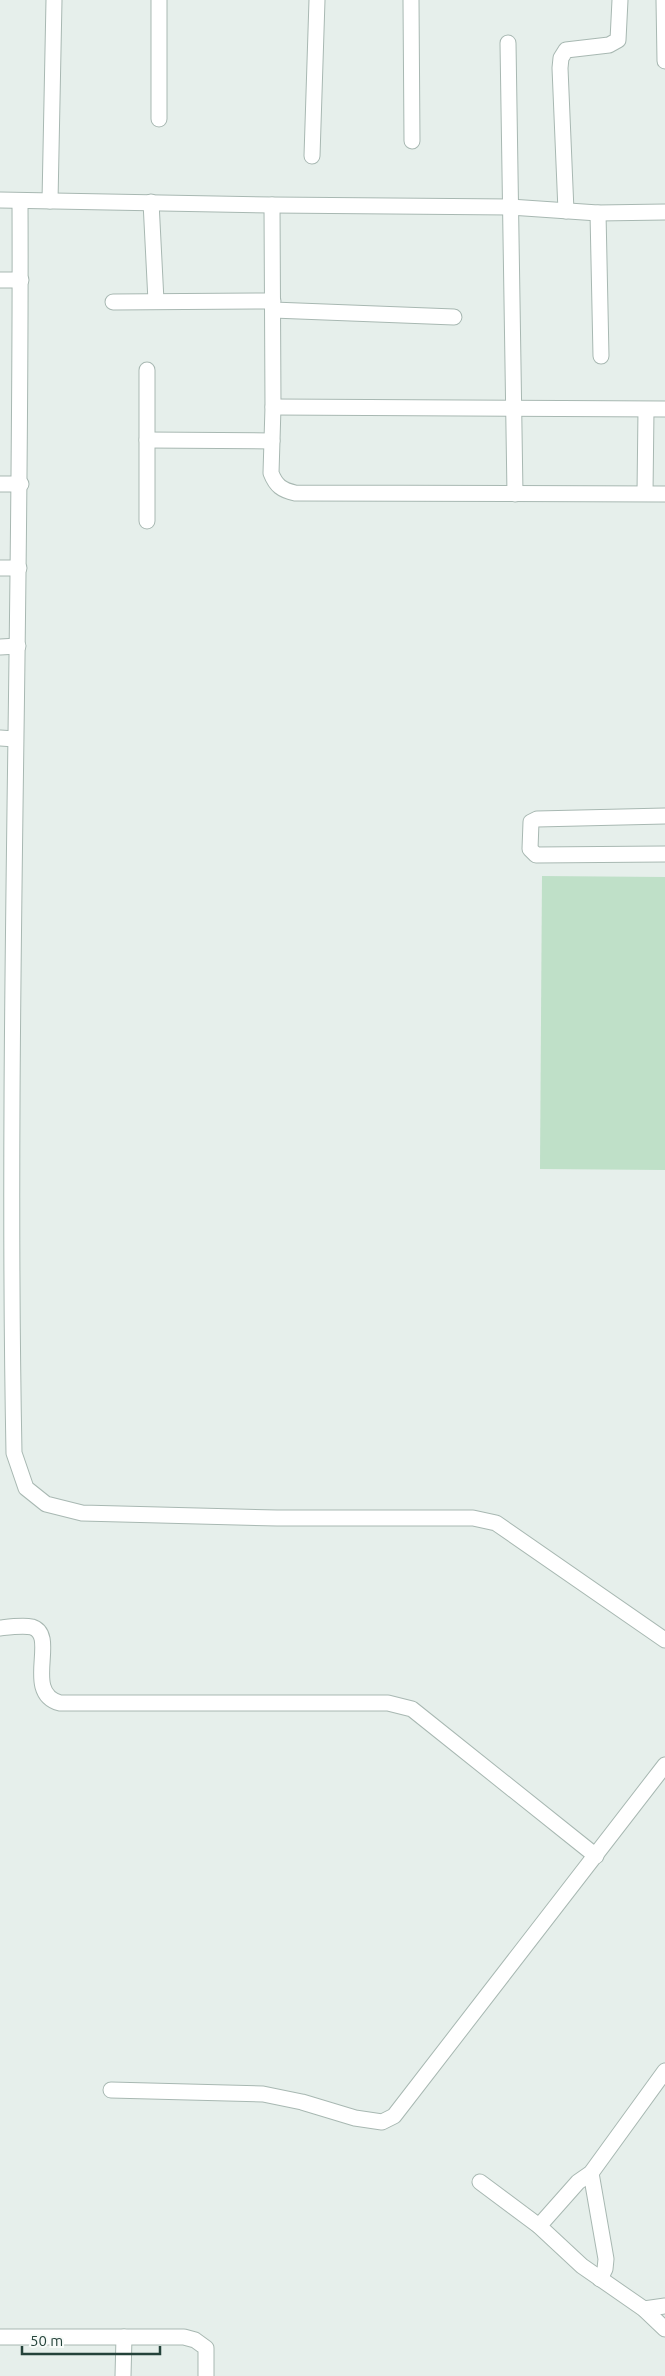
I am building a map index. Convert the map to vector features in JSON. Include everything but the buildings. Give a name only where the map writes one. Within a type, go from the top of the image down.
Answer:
[{"type":"street","points":[[50,201],[54,0]]},
{"type":"street","points":[[159,0],[159,119]]},
{"type":"street","points":[[312,156],[317,0]]},
{"type":"street","points":[[411,0],[412,141]]},
{"type":"street","points":[[566,211],[561,58],[566,50],[609,45],[618,40],[620,0]]},
{"type":"street","points":[[664,0],[665,60]]},
{"type":"street","points":[[508,43],[515,494]]},
{"type":"street","points":[[0,200],[272,206],[510,207],[598,213],[665,212]]},
{"type":"street","points":[[20,201],[20,568],[16,738],[7,820],[11,1140],[6,1307],[14,1453],[18,1472],[26,1488],[46,1504],[82,1513],[141,1516],[473,1518],[496,1523],[665,1640]]},
{"type":"street","points":[[151,202],[156,301]]},
{"type":"street","points":[[272,206],[273,407],[271,473],[275,483],[284,490],[295,493],[665,494]]},
{"type":"street","points":[[598,213],[601,356]]},
{"type":"street","points":[[0,280],[20,280]]},
{"type":"street","points":[[113,302],[156,301],[273,305],[454,317]]},
{"type":"street","points":[[147,370],[147,521]]},
{"type":"street","points":[[273,407],[665,409]]},
{"type":"street","points":[[645,493],[646,410]]},
{"type":"street","points":[[147,440],[272,441]]},
{"type":"street","points":[[0,484],[20,484]]},
{"type":"street","points":[[0,568],[20,568]]},
{"type":"street","points":[[0,647],[18,646]]},
{"type":"street","points":[[0,738],[16,738]]},
{"type":"street","points":[[665,816],[537,819],[531,822],[530,849],[536,855],[665,854]]},
{"type":"street","points":[[0,1628],[32,1627],[40,1633],[42,1641],[42,1684],[45,1695],[51,1701],[60,1703],[388,1703],[412,1709],[596,1856]]},
{"type":"street","points":[[111,2090],[263,2094],[302,2102],[355,2118],[382,2122],[394,2116],[665,1765]]},
{"type":"street","points":[[539,2226],[578,2182],[590,2173],[665,2071]]},
{"type":"street","points":[[590,2173],[605,2245],[606,2268],[600,2279]]},
{"type":"street","points":[[480,2182],[539,2226],[582,2266],[644,2309],[665,2329]]},
{"type":"street","points":[[644,2309],[665,2306]]},
{"type":"street","points":[[0,2337],[184,2337],[196,2340],[206,2348],[206,2376]]},
{"type":"street","points":[[123,2376],[124,2338]]},
{"type":"green space","points":[[542,876],[665,877],[665,1170],[540,1169]]}]
